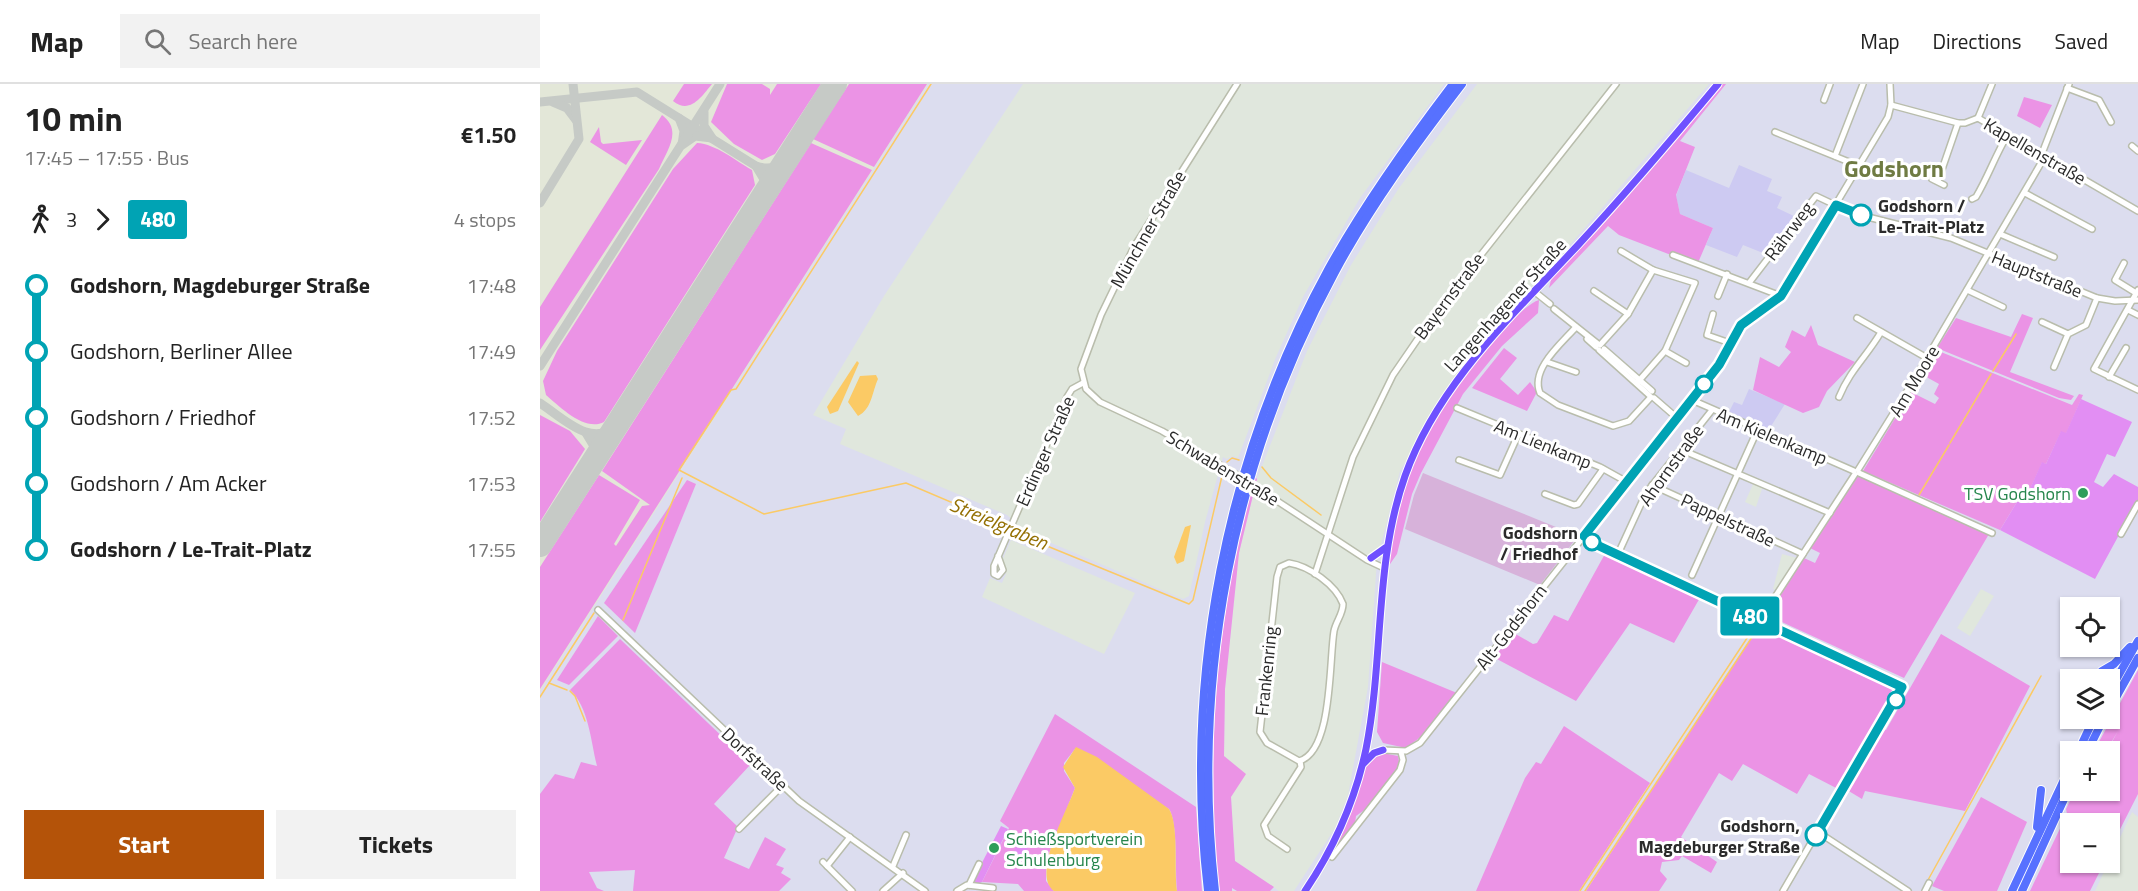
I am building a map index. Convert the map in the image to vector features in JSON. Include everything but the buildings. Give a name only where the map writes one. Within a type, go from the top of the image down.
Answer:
[{"type":"highway","points":[[1208,891],[1201,779],[1205,677],[1221,567],[1246,468],[1288,352],[1328,269],[1377,187],[1453,84]]},
{"type":"highway","points":[[1215,891],[1209,806],[1210,701],[1228,569],[1253,467],[1295,354],[1335,272],[1384,190],[1462,84]]},
{"type":"highway","points":[[2105,669],[2114,664],[2138,636]]},
{"type":"highway","points":[[2120,673],[2138,641]]},
{"type":"highway","points":[[2120,690],[2138,658]]},
{"type":"highway","points":[[2012,891],[2060,788]]},
{"type":"highway","points":[[2033,845],[2040,814],[2041,790]]},
{"type":"highway","points":[[2022,891],[2063,801]]},
{"type":"main road","name":"Langenhagener Straße","points":[[1305,891],[1335,840],[1353,797],[1362,765],[1366,746],[1387,546],[1406,474],[1436,413],[1458,379],[1609,211],[1718,84]]},
{"type":"main road","points":[[1371,558],[1381,554],[1387,546]]},
{"type":"main road","points":[[1366,746],[1381,751]]},
{"type":"main road","points":[[1362,765],[1381,751]]},
{"type":"street","name":"Münchner Straße","points":[[1083,383],[1081,369],[1086,352],[1124,265],[1144,229],[1237,84]]},
{"type":"street","name":"Bayernstraße","points":[[1328,534],[1365,428],[1409,350],[1452,290],[1616,84]]},
{"type":"street","points":[[1824,100],[1830,84]]},
{"type":"street","points":[[1835,156],[1863,84]]},
{"type":"street","points":[[1890,84],[1892,105]]},
{"type":"street","points":[[1978,118],[1992,84]]},
{"type":"street","points":[[2068,86],[2098,100],[2111,122]]},
{"type":"street","name":"Am Moore","points":[[1760,620],[1927,358],[2025,193],[2043,157],[2068,86]]},
{"type":"street","name":"Kapellenstraße","points":[[1892,105],[1958,123],[1978,118],[2138,212]]},
{"type":"street","name":"Alt-Godshorn","points":[[1401,752],[1412,750],[1420,743],[1692,400],[1719,365],[1730,343],[1748,318],[1781,296],[1888,117],[1892,105]]},
{"type":"street","points":[[1944,184],[1935,180],[1958,123]]},
{"type":"street","points":[[1775,132],[1859,166]]},
{"type":"street","points":[[1972,199],[1976,197],[1993,168],[1994,159],[2007,136]]},
{"type":"street","points":[[2132,146],[2138,151]]},
{"type":"street","points":[[2025,193],[2092,229]]},
{"type":"street","name":"Rährweg","points":[[1749,283],[1814,197],[1836,205]]},
{"type":"street","name":"Hauptstraße","points":[[1836,205],[1852,213],[1951,238],[2097,298],[2135,301]]},
{"type":"street","points":[[2000,234],[2054,257]]},
{"type":"street","points":[[1621,251],[1653,270],[1695,283],[1665,351],[1639,382]]},
{"type":"street","points":[[1673,255],[1781,296]]},
{"type":"street","points":[[2124,263],[2115,280],[2137,291],[2135,301],[2094,369],[2138,390]]},
{"type":"street","points":[[1599,347],[1628,314],[1653,270]]},
{"type":"street","points":[[1718,296],[1726,274]]},
{"type":"street","points":[[1967,290],[2003,307]]},
{"type":"street","points":[[1535,291],[1678,417]]},
{"type":"street","points":[[1594,291],[1628,314]]},
{"type":"street","points":[[2054,366],[2068,334],[2086,325],[2097,298]]},
{"type":"street","points":[[2128,310],[2138,315]]},
{"type":"street","points":[[1713,314],[1707,335],[1730,343]]},
{"type":"street","points":[[1857,318],[1927,358]]},
{"type":"street","points":[[2042,322],[2068,334]]},
{"type":"street","points":[[1576,327],[1547,362],[1538,383],[1540,393],[1558,405],[1606,425],[1622,425],[1629,421],[1652,395]]},
{"type":"street","points":[[1839,397],[1851,371],[1869,353],[1881,332]]},
{"type":"street","points":[[2109,377],[2126,348]]},
{"type":"street","points":[[1665,351],[1686,363]]},
{"type":"street","points":[[1547,362],[1576,372]]},
{"type":"street","name":"Schwabenstraße","points":[[1083,383],[1090,394],[1100,402],[1162,431],[1232,472],[1362,556],[1384,564]]},
{"type":"street","name":"Erdinger Straße","points":[[999,556],[1069,392],[1083,383]]},
{"type":"street","name":"Am Kielenkamp","points":[[1692,400],[1757,431],[1856,472],[1992,533]]},
{"type":"street","name":"Am Lienkamp","points":[[1457,408],[1603,469],[1627,482]]},
{"type":"street","name":"Ahornstraße","points":[[1618,554],[1652,485],[1712,410]]},
{"type":"street","points":[[1692,575],[1757,431]]},
{"type":"street","points":[[1458,460],[1500,475],[1518,435]]},
{"type":"street","points":[[1689,453],[1830,513]]},
{"type":"street","points":[[1545,494],[1574,505],[1578,504],[1603,469]]},
{"type":"street","name":"Pappelstraße","points":[[1652,485],[1803,554]]},
{"type":"street","points":[[2121,534],[2138,504]]},
{"type":"street","points":[[1315,574],[1328,534]]},
{"type":"street","points":[[1584,536],[1902,687],[1784,891]]},
{"type":"street","name":"Schwabenstraße","points":[[1362,556],[1384,564]]},
{"type":"street","name":"Frankenring","points":[[1293,563],[1315,574],[1338,595],[1343,607],[1334,629],[1323,732],[1309,755],[1300,761],[1292,760],[1267,743],[1261,736],[1270,629],[1280,567],[1293,563]]},
{"type":"street","name":"Dorfstraße","points":[[598,610],[809,808],[903,873],[925,891]]},
{"type":"street","points":[[1332,857],[1400,770],[1403,760],[1401,752],[1381,751]]},
{"type":"street","points":[[1287,849],[1268,836],[1264,825],[1301,767],[1300,761]]},
{"type":"street","points":[[739,829],[783,785]]},
{"type":"street","points":[[1818,832],[1908,891]]},
{"type":"street","points":[[893,866],[906,835]]},
{"type":"street","points":[[850,837],[825,864],[852,891]]},
{"type":"street","points":[[969,885],[979,864]]},
{"type":"street","points":[[883,891],[903,873]]},
{"type":"street","points":[[1925,891],[1929,883]]},
{"type":"street","points":[[957,891],[969,885],[993,888]]},
{"type":"shaded area","points":[[540,84],[928,84],[540,691]]},
{"type":"shaded area","points":[[684,84],[712,84],[695,102],[685,106],[673,101]]},
{"type":"shaded area","points":[[727,84],[762,84],[770,89],[770,95],[777,84],[821,84],[775,154],[762,160],[734,144],[711,122]]},
{"type":"shaded area","points":[[849,84],[927,84],[874,167],[813,139]]},
{"type":"shaded area","points":[[1023,84],[1444,84],[1360,198],[1303,297],[1276,357],[1238,458],[1223,457],[1205,522],[1189,596],[1183,599],[1016,528],[1015,522],[1007,515],[840,444],[846,429],[813,415],[884,296]]},
{"type":"shaded area","points":[[1477,84],[1709,84],[1455,378],[1400,471],[1377,560],[1368,687],[1348,795],[1335,828],[1294,891],[1279,891],[1235,861],[1231,797],[1245,774],[1224,756],[1225,689],[1239,553],[1257,479],[1307,351],[1351,265],[1399,188]]},
{"type":"shaded area","points":[[1722,84],[1726,84],[1680,141],[1695,147],[1676,195],[1680,214],[1713,228],[1697,265],[1619,235],[1608,226],[1549,288],[1551,280]]},
{"type":"shaded area","points":[[2024,97],[2052,105],[2040,128],[2017,116]]},
{"type":"shaded area","points":[[662,115],[672,128],[672,134],[669,148],[659,169],[540,350],[540,307]]},
{"type":"shaded area","points":[[599,127],[603,144],[642,140],[626,165],[590,142]]},
{"type":"shaded area","points":[[697,143],[719,150],[752,170],[755,185],[604,422],[589,424],[581,421],[546,395],[543,381],[557,351],[673,169]]},
{"type":"shaded area","points":[[811,143],[872,170],[540,689],[540,567],[599,475],[640,500],[614,544],[616,546],[642,506],[650,505],[602,471]]},
{"type":"shaded area","points":[[1739,165],[1772,179],[1767,191],[1782,197],[1777,208],[1796,217],[1768,255],[1743,245],[1737,257],[1706,245],[1713,228],[1680,214],[1676,196],[1686,170],[1729,188]]},
{"type":"shaded area","points":[[1539,300],[1538,313],[1502,346],[1463,394],[1421,473],[1412,494],[1397,554],[1388,567],[1391,535],[1398,504],[1408,474],[1437,416],[1494,339],[1521,311]]},
{"type":"shaded area","points":[[2022,314],[2033,318],[2010,372],[2074,396],[2071,400],[2059,398],[1937,348],[1956,318],[2011,337]]},
{"type":"shaded area","points":[[1811,325],[1818,345],[1855,362],[1827,391],[1819,407],[1803,413],[1753,390],[1760,357],[1779,367],[1791,352],[1785,347],[1792,330],[1805,337]]},
{"type":"shaded area","points":[[1504,348],[1517,358],[1500,379],[1518,395],[1530,382],[1537,392],[1527,411],[1472,388]]},
{"type":"shaded area","points":[[1936,350],[2072,405],[2079,394],[2083,395],[2066,434],[2061,432],[2046,464],[2042,463],[2024,502],[2017,502],[2000,530],[1863,471],[1911,392],[1935,404],[1939,398],[1934,394],[1939,384],[1921,374]]},
{"type":"shaded area","points":[[857,361],[859,363],[838,411],[830,414],[827,407]]},
{"type":"shaded area","points":[[876,375],[878,379],[869,405],[858,416],[848,402],[860,376]]},
{"type":"shaded area","points":[[1749,389],[1785,404],[1768,431],[1728,414],[1734,402],[1742,405]]},
{"type":"shaded area","name":"TSV Godshorn","points":[[2081,399],[2132,422],[2115,457],[2107,454],[2094,482],[2103,487],[2114,474],[2138,487],[2138,500],[2095,579],[2000,530],[2017,502],[2024,502],[2042,462],[2046,464],[2061,431],[2066,433]]},
{"type":"shaded area","points":[[540,415],[570,431],[585,449],[540,522]]},
{"type":"shaded area","points":[[1423,473],[1578,536],[1540,585],[1405,529],[1414,495]]},
{"type":"shaded area","points":[[1858,476],[1989,534],[1904,678],[1775,619],[1769,611],[1804,558],[1815,563],[1820,553],[1810,548]]},
{"type":"shaded area","points":[[1255,477],[1257,479],[1239,553],[1225,689],[1224,756],[1246,774],[1231,797],[1235,861],[1274,887],[1270,891],[1237,891],[1232,888],[1232,891],[1220,891],[1215,860],[1213,767],[1217,683],[1227,600]]},
{"type":"shaded area","points":[[687,480],[696,484],[635,633],[604,603]]},
{"type":"shaded area","points":[[1754,482],[1763,486],[1756,507],[1745,502]]},
{"type":"shaded area","points":[[1191,525],[1184,561],[1177,564],[1174,557],[1185,527]]},
{"type":"shaded area","points":[[1011,540],[1135,593],[1104,654],[982,597],[990,578],[1002,583],[1006,574],[1001,563]]},
{"type":"shaded area","points":[[1606,552],[1701,596],[1674,643],[1630,623],[1576,701],[1493,657],[1512,632],[1533,644],[1537,643],[1554,615],[1568,621]]},
{"type":"shaded area","points":[[1782,554],[1797,558],[1776,590],[1773,589]]},
{"type":"shaded area","points":[[1981,589],[1994,596],[1970,636],[1957,628]]},
{"type":"shaded area","points":[[598,616],[618,636],[569,685],[557,680]]},
{"type":"shaded area","points":[[1760,624],[1897,688],[1840,790],[1809,774],[1797,794],[1743,764],[1732,781],[1719,773],[1681,837],[1717,862],[1711,873],[1682,856],[1679,860],[1662,862],[1660,871],[1667,879],[1659,891],[1586,891]]},
{"type":"shaded area","points":[[1941,634],[2030,686],[1965,811],[1865,791],[1862,799],[1847,790],[1884,729],[1886,730]]},
{"type":"shaded area","points":[[620,639],[751,764],[714,804],[738,827],[724,858],[749,869],[765,837],[786,849],[776,865],[784,868],[781,873],[791,879],[779,891],[633,891],[635,870],[589,872],[597,888],[604,891],[540,891],[540,794],[555,774],[574,779],[581,762],[597,766],[585,715],[570,690]]},
{"type":"shaded area","points":[[1382,662],[1457,693],[1426,733],[1406,748],[1383,743],[1377,732]]},
{"type":"shaded area","points":[[2138,670],[2138,794],[2120,829],[2120,813],[2067,813],[2066,809],[2070,801],[2120,801],[2120,741],[2112,741],[2118,731],[2112,741],[2099,741],[2106,729],[2120,729],[2120,703]]},
{"type":"shaded area","points":[[1055,714],[1196,807],[1202,891],[1177,891],[1174,824],[1169,809],[1075,749],[1064,763],[1064,771],[1075,788],[1046,861],[1046,881],[1054,891],[1024,891],[1018,884],[982,882],[1009,828],[1000,821]]},
{"type":"shaded area","points":[[1564,726],[1650,783],[1579,891],[1476,891],[1525,778],[1536,762],[1541,764]]},
{"type":"shaded area","points":[[1076,747],[1097,757],[1169,809],[1174,825],[1177,891],[1054,891],[1048,883],[1046,871],[1048,857],[1075,788],[1063,767]]},
{"type":"shaded area","points":[[1383,753],[1398,756],[1400,766],[1367,808],[1356,816],[1355,824],[1309,889],[1367,762],[1372,757]]},
{"type":"shaded area","points":[[1981,797],[2027,822],[1997,891],[1944,891],[1932,886]]},
{"type":"shaded area","points":[[2132,812],[2138,817],[2138,891],[2095,891],[2103,873],[2120,873],[2120,838]]},
{"type":"shaded area","name":"Schießsportverein Schulenburg","points":[[1001,826],[1008,829],[982,882],[977,884],[972,882]]},
{"type":"shaded area","points":[[2060,829],[2060,873],[2099,873],[2090,891],[2030,891]]},
{"type":"shaded area","points":[[1021,837],[1031,841],[1021,863],[1011,858]]},
{"type":"waterway","name":"Streielgraben","points":[[931,84],[736,389],[731,390],[679,470],[764,514],[906,483],[986,517],[1025,537],[1189,604],[1193,600],[1222,476]]},
{"type":"waterway","points":[[1993,371],[2016,334]]},
{"type":"waterway","points":[[1950,443],[1991,374]]},
{"type":"waterway","points":[[1919,495],[1949,445]]},
{"type":"waterway","name":"Streielgraben","points":[[1227,462],[1232,458],[1239,460]]},
{"type":"waterway","name":"Streielgraben","points":[[1262,467],[1271,478],[1321,515]]},
{"type":"waterway","points":[[623,620],[682,478]]},
{"type":"waterway","points":[[540,697],[594,613]]},
{"type":"waterway","points":[[1580,891],[1755,626]]},
{"type":"waterway","points":[[1585,891],[1758,628]]},
{"type":"waterway","points":[[1928,880],[2041,676]]},
{"type":"waterway","points":[[549,683],[567,690]]},
{"type":"waterway","points":[[570,691],[575,696],[585,721]]},
{"type":"taxiway","points":[[540,203],[579,139],[573,84]]},
{"type":"taxiway","points":[[540,366],[720,84]]},
{"type":"taxiway","points":[[540,102],[637,92],[756,166],[767,168],[776,166],[790,154]]},
{"type":"taxiway","points":[[553,102],[567,108],[576,120]]},
{"type":"taxiway","points":[[679,118],[684,131],[682,145],[695,136],[712,138],[704,126],[704,112]]},
{"type":"taxiway","points":[[756,166],[765,181],[761,199]]},
{"type":"taxiway","points":[[540,403],[568,423],[588,433],[607,432],[617,425]]},
{"type":"taxiway","points":[[586,433],[595,448],[590,467]]},
{"type":"runway","points":[[540,545],[835,84]]},
{"type":"bus line","name":"480","points":[[1816,835],[1902,690],[1900,684],[1597,545],[1584,536],[1719,365],[1741,325],[1781,296],[1836,205],[1861,215]]},
{"type":"place","name":"Godshorn / Le-Trait-Platz","points":[[1861,215]]},
{"type":"place","name":"TSV Godshorn","points":[[2083,493]]},
{"type":"place","name":"Godshorn / Friedhof","points":[[1592,542]]},
{"type":"place","name":"Godshorn, Magdeburger Straße","points":[[1816,835]]},
{"type":"place","name":"Schießsportverein Schulenburg","points":[[994,848]]},
{"type":"district","name":"Godshorn","points":[[1894,168]]}]
